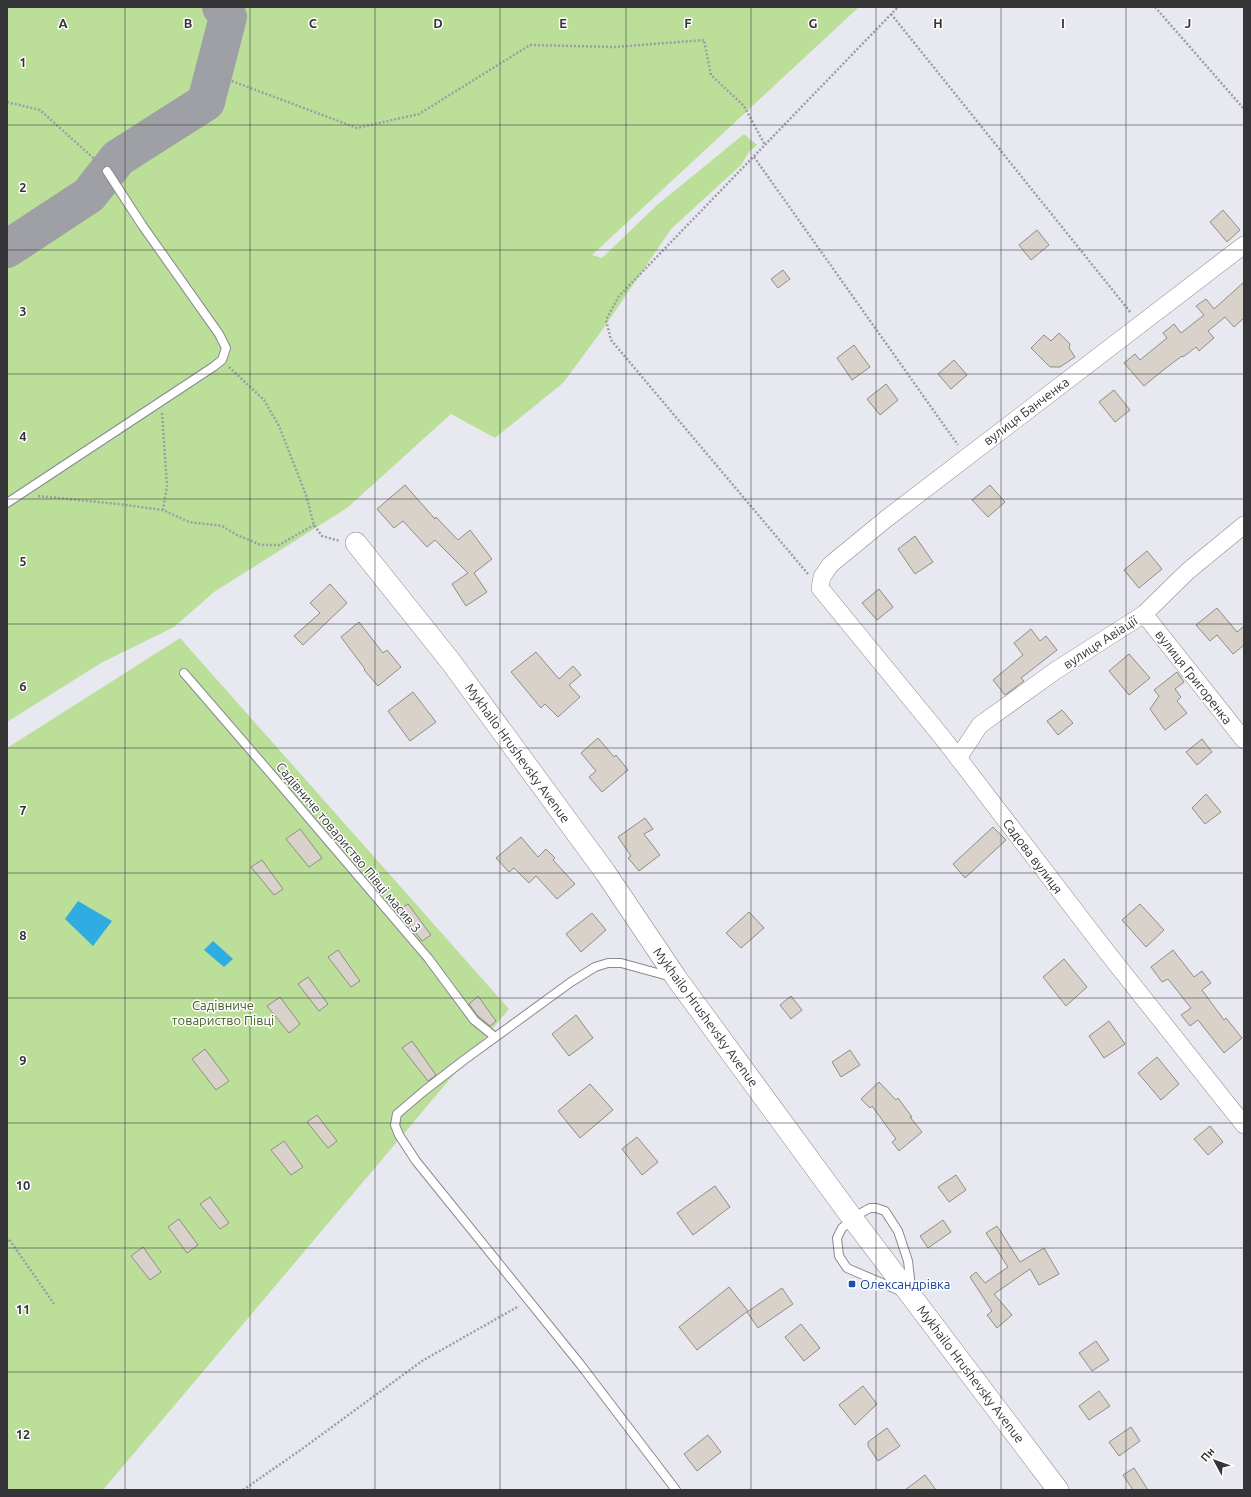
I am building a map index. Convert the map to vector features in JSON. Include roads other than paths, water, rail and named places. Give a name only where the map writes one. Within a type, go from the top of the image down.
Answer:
[{"type":"street","name":"вулиця Банченка","points":[[820,588],[822,577],[830,566],[886,519],[965,456],[1141,324],[1244,244]]},
{"type":"street","name":"вулиця Авіації","points":[[958,758],[980,725],[1055,671],[1144,614],[1188,571],[1244,525]]},
{"type":"street","name":"Mykhailo Hrushevsky Avenue","points":[[356,543],[451,662],[512,743],[605,872],[677,979],[853,1219],[1058,1490]]},
{"type":"street","name":"Садова вулиця","points":[[820,588],[958,758],[1106,951],[1244,1125]]},
{"type":"street","name":"вулиця Григоренка","points":[[1144,614],[1244,740]]},
{"type":"lane","points":[[7,503],[222,360],[226,348],[219,334],[142,225],[108,171]]},
{"type":"lane","name":"Садівниче товариство Півці масив 3","points":[[184,673],[423,953],[474,1020],[495,1037]]},
{"type":"lane","points":[[676,1490],[580,1364],[416,1161],[399,1135],[395,1125],[397,1114],[405,1106],[495,1037],[521,1020],[571,982],[595,967],[608,963],[621,963],[677,979]]},
{"type":"lane","points":[[870,1208],[885,1211],[898,1231],[908,1261],[912,1296],[847,1268],[839,1256],[837,1238],[842,1228],[870,1208]]},
{"type":"water","points":[[78,901],[112,921],[93,946],[65,919]]},
{"type":"water","points":[[213,941],[233,959],[224,967],[204,950]]},
{"type":"place","name":"Олександрівка","points":[[852,1284]]},
{"type":"park label","name":"Садівниче товариство Півці","points":[[223,1012]]}]
